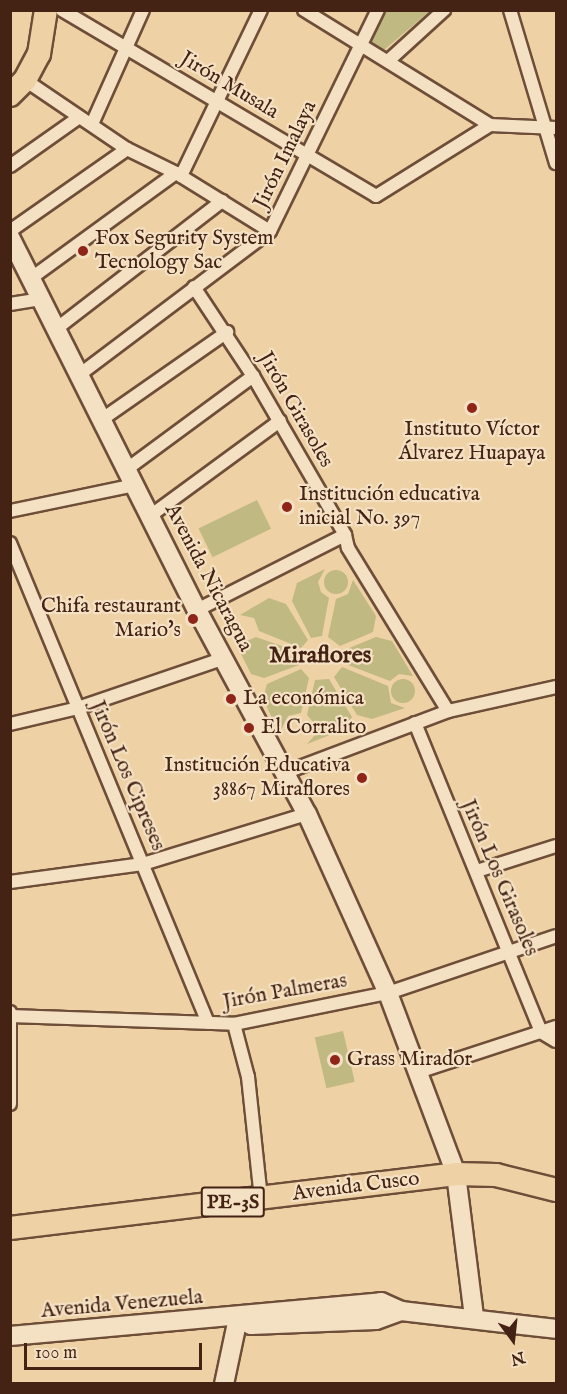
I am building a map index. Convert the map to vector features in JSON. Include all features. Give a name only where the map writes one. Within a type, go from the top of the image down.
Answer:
[{"type":"highway","points":[[18,87],[39,54],[46,10]]},
{"type":"highway","name":"Avenida Cusco","points":[[10,1228],[456,1174],[496,1174],[556,1190]]},
{"type":"street","name":"Jirón Musala","points":[[62,10],[376,196],[490,125]]},
{"type":"street","points":[[92,124],[143,10]]},
{"type":"street","points":[[30,279],[178,174],[217,101],[261,10]]},
{"type":"street","points":[[304,10],[490,125],[552,129]]},
{"type":"street","name":"Jirón Imalaya","points":[[79,375],[270,231],[378,10]]},
{"type":"street","points":[[388,61],[444,10]]},
{"type":"street","points":[[510,10],[552,129],[556,163]]},
{"type":"street","points":[[18,87],[92,124],[127,149],[178,174],[270,231]]},
{"type":"street","points":[[10,166],[78,118]]},
{"type":"street","points":[[10,231],[127,149]]},
{"type":"street","points":[[56,328],[222,201]]},
{"type":"street","name":"Avenida Nicaragua","points":[[10,237],[197,610],[225,658],[307,814],[421,1071],[456,1174]]},
{"type":"street","name":"Jirón Girasoles","points":[[194,287],[227,332],[254,376],[345,535],[348,548],[448,711]]},
{"type":"street","points":[[10,304],[40,299]]},
{"type":"street","points":[[101,420],[227,332]]},
{"type":"street","points":[[10,511],[130,477],[254,376]]},
{"type":"street","points":[[150,516],[280,421]]},
{"type":"street","points":[[197,610],[345,535]]},
{"type":"street","name":"Jirón Los Cipreses","points":[[10,543],[208,1023]]},
{"type":"street","points":[[10,723],[78,708],[225,658]]},
{"type":"street","points":[[284,773],[448,711],[556,687]]},
{"type":"street","name":"Jirón Los Girasoles","points":[[415,723],[541,1032]]},
{"type":"street","points":[[10,882],[143,864],[307,814]]},
{"type":"street","points":[[477,871],[556,846]]},
{"type":"street","name":"Jirón Palmeras","points":[[11,1015],[234,1024],[388,993],[556,936]]},
{"type":"street","points":[[10,1104],[11,1015]]},
{"type":"street","points":[[234,1024],[248,1077],[261,1199]]},
{"type":"street","points":[[421,1071],[556,1027]]},
{"type":"street","points":[[541,1032],[556,1041]]},
{"type":"street","points":[[456,1174],[474,1317]]},
{"type":"street","name":"Avenida Venezuela","points":[[10,1336],[238,1318],[254,1311],[381,1302],[401,1311],[474,1317],[556,1329]]},
{"type":"street","points":[[224,1383],[238,1318]]},
{"type":"shaded area","points":[[382,11],[430,11],[384,50],[371,43],[369,35]]},
{"type":"shaded area","points":[[257,500],[271,529],[213,557],[199,528]]},
{"type":"shaded area","points":[[325,569],[318,582],[321,592],[329,598],[322,636],[311,638],[292,601],[297,583]]},
{"type":"shaded area","points":[[336,570],[345,573],[348,582],[345,591],[336,594],[327,591],[324,582],[327,573]]},
{"type":"shaded area","points":[[353,580],[376,616],[373,632],[340,646],[328,637],[336,599],[348,594]]},
{"type":"shaded area","points":[[269,598],[286,604],[308,640],[301,648],[259,631],[254,618],[240,615]]},
{"type":"shaded area","points":[[256,637],[299,652],[299,665],[264,678],[251,674],[233,638],[242,643]]},
{"type":"shaded area","points":[[376,637],[392,641],[413,676],[399,674],[390,681],[343,663],[342,651]]},
{"type":"shaded area","points":[[342,667],[388,686],[391,703],[405,708],[372,719],[357,715],[334,677]]},
{"type":"shaded area","points":[[301,669],[309,678],[301,713],[288,716],[279,734],[263,698],[267,684]]},
{"type":"shaded area","points":[[329,679],[352,717],[345,729],[307,744],[315,735],[314,723],[307,715],[315,680]]},
{"type":"shaded area","points":[[403,679],[412,682],[415,691],[412,700],[403,703],[394,700],[391,691],[394,682]]},
{"type":"shaded area","name":"Grass Mirador","points":[[343,1031],[355,1082],[326,1088],[315,1038]]},
{"type":"place","name":"Fox Segurity System Tecnology Sac","points":[[83,251]]},
{"type":"place","name":"Instituto Víctor Álvarez Huapaya","points":[[472,408]]},
{"type":"place","name":"Institución educativa inicial No. 397","points":[[287,507]]},
{"type":"place","name":"Chifa restaurant Mario's","points":[[193,619]]},
{"type":"place","name":"La económica","points":[[231,699]]},
{"type":"place","name":"El Corralito","points":[[249,728]]},
{"type":"place","name":"Institución Educativa 38867 Miraflores","points":[[362,778]]},
{"type":"place","name":"Grass Mirador","points":[[335,1060]]},
{"type":"district","name":"Miraflores","points":[[320,656]]}]
